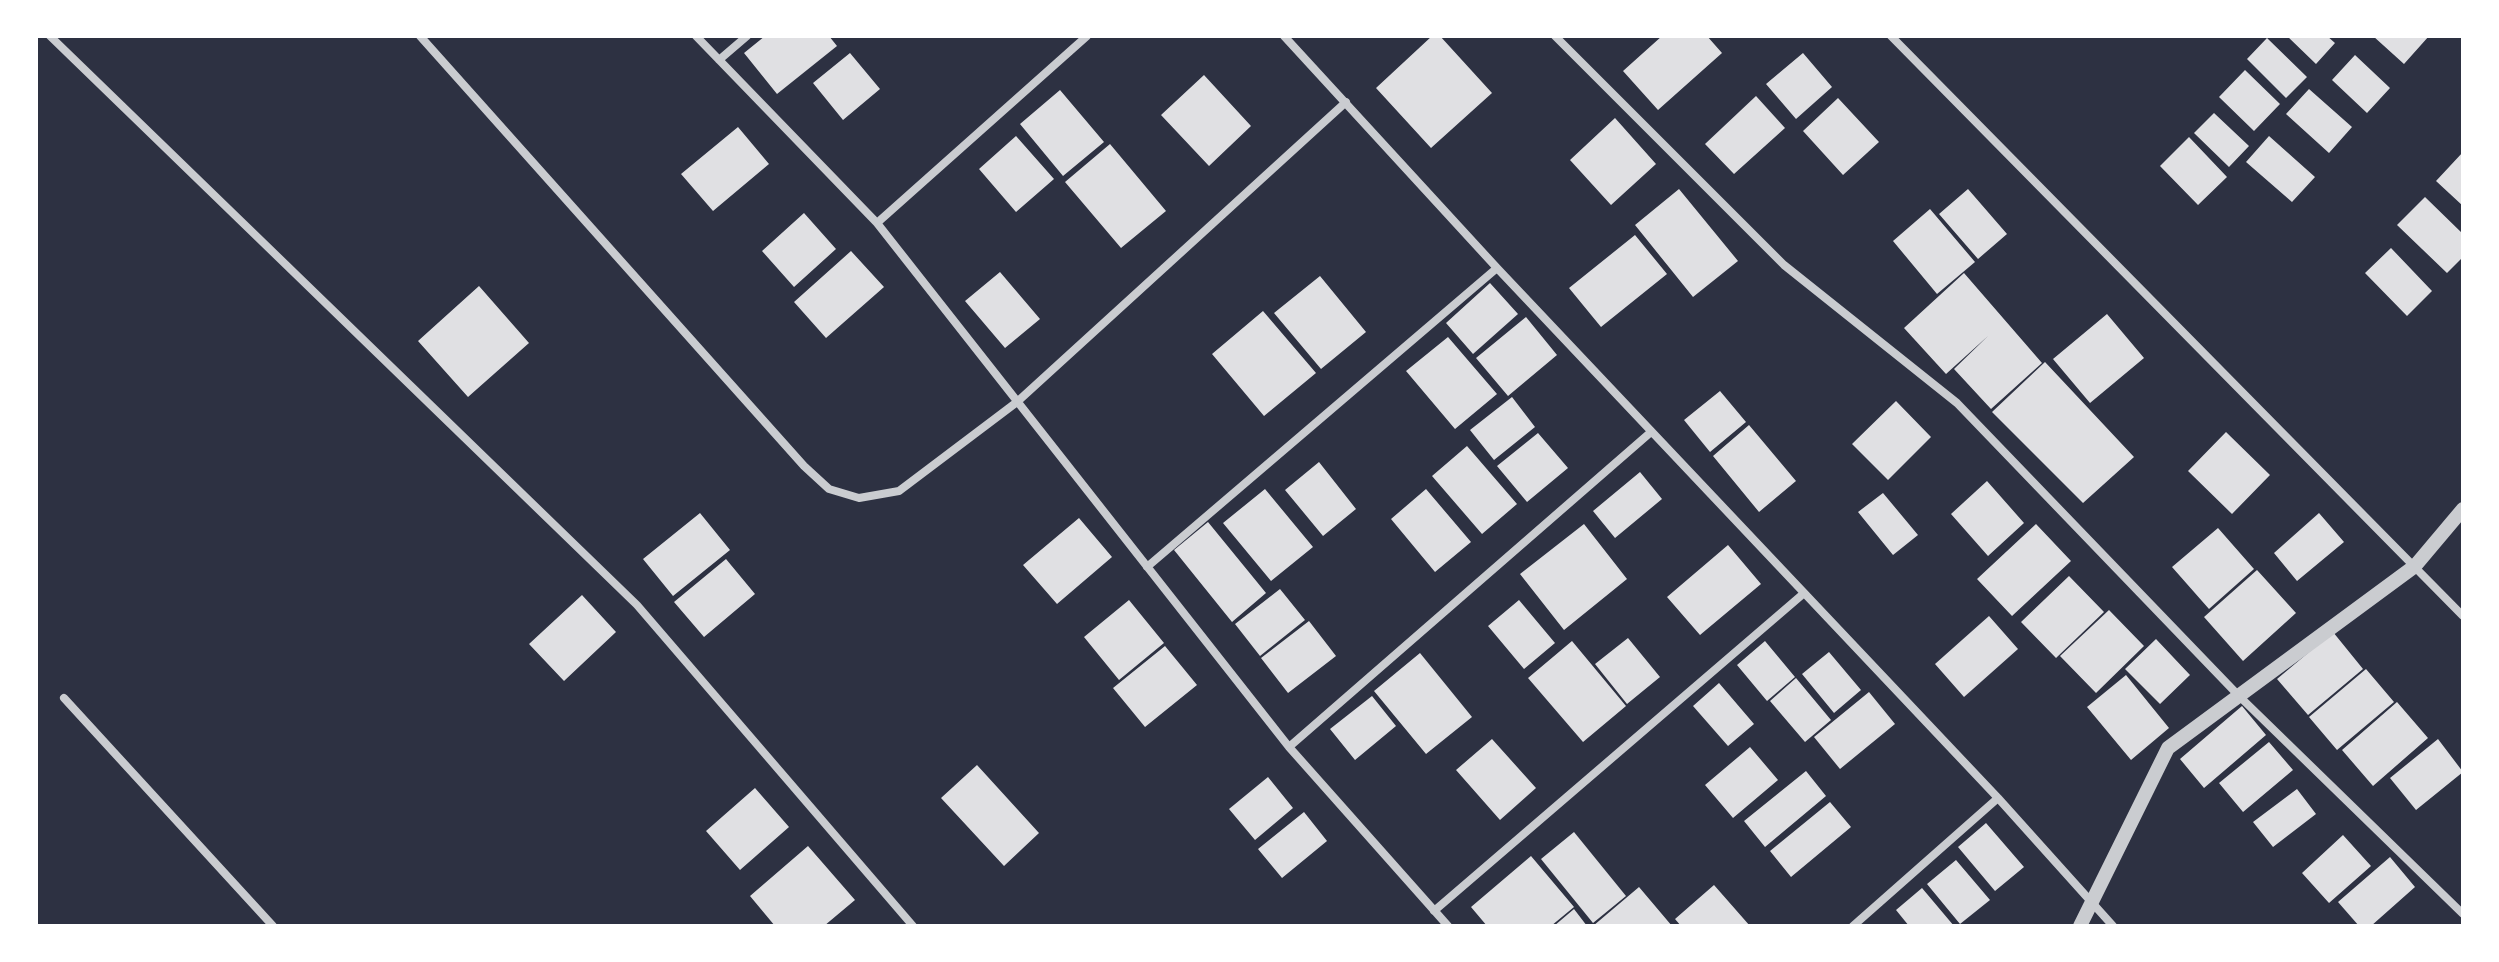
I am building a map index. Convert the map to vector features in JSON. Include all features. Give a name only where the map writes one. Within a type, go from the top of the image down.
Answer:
[{"type":"street","points":[[50,36],[637,605],[913,926]]},
{"type":"street","points":[[420,36],[804,466],[829,489],[859,498],[899,491],[1017,402],[1346,102]]},
{"type":"street","points":[[696,36],[877,223],[1289,747],[1448,926]]},
{"type":"street","points":[[719,60],[747,36]]},
{"type":"street","points":[[877,223],[1087,36]]},
{"type":"street","points":[[1284,36],[1497,268],[1998,798],[2113,926]]},
{"type":"street","points":[[1891,36],[2463,616]]},
{"type":"street","points":[[1562,38],[1784,265],[1957,403],[2239,696],[2463,914]]},
{"type":"street","points":[[1147,567],[1497,268]]},
{"type":"street","points":[[1289,747],[1651,432]]},
{"type":"street","points":[[2080,926],[2168,748],[2415,566],[2463,509]]},
{"type":"street","points":[[1434,911],[1803,594]]},
{"type":"street","points":[[64,698],[273,926]]},
{"type":"street","points":[[1853,926],[1998,798]]},
{"type":"building","points":[[765,36],[829,36],[837,46],[777,94],[744,53]]},
{"type":"building","points":[[1432,36],[1440,36],[1492,93],[1431,148],[1376,88]]},
{"type":"building","points":[[1662,36],[1707,36],[1722,53],[1658,110],[1623,71]]},
{"type":"building","points":[[2287,36],[2327,36],[2335,43],[2316,64]]},
{"type":"building","points":[[2373,36],[2429,36],[2404,64]]},
{"type":"building","points":[[2267,38],[2307,77],[2286,98],[2247,59]]},
{"type":"building","points":[[850,53],[880,89],[843,120],[813,83]]},
{"type":"building","points":[[1803,53],[1832,87],[1796,119],[1766,84]]},
{"type":"building","points":[[2355,55],[2390,88],[2367,113],[2332,80]]},
{"type":"building","points":[[2245,70],[2280,104],[2254,131],[2219,97]]},
{"type":"building","points":[[1204,75],[1251,126],[1209,166],[1161,115]]},
{"type":"building","points":[[2309,89],[2352,127],[2329,153],[2286,114]]},
{"type":"building","points":[[1060,90],[1104,142],[1063,176],[1020,124]]},
{"type":"building","points":[[1756,96],[1785,128],[1734,174],[1705,144]]},
{"type":"building","points":[[1838,98],[1879,142],[1843,175],[1803,131]]},
{"type":"building","points":[[2214,113],[2249,146],[2229,167],[2194,133]]},
{"type":"building","points":[[1615,118],[1656,164],[1611,205],[1570,160]]},
{"type":"building","points":[[738,127],[769,164],[713,211],[681,174]]},
{"type":"building","points":[[1016,136],[1054,179],[1016,212],[979,169]]},
{"type":"building","points":[[2269,136],[2315,177],[2292,202],[2246,162]]},
{"type":"building","points":[[2189,137],[2227,177],[2198,205],[2160,166]]},
{"type":"building","points":[[1110,144],[1166,211],[1121,248],[1065,182]]},
{"type":"building","points":[[2463,152],[2463,206],[2436,181]]},
{"type":"building","points":[[1679,189],[1738,261],[1693,297],[1635,225]]},
{"type":"building","points":[[1968,189],[2007,234],[1978,259],[1939,214]]},
{"type":"building","points":[[2425,197],[2463,234],[2463,257],[2447,273],[2397,225]]},
{"type":"building","points":[[1930,209],[1975,262],[1937,294],[1893,241]]},
{"type":"building","points":[[804,213],[836,249],[794,287],[762,251]]},
{"type":"building","points":[[1635,235],[1667,274],[1601,327],[1569,288]]},
{"type":"building","points":[[2391,248],[2432,291],[2407,316],[2365,273]]},
{"type":"building","points":[[851,251],[884,287],[826,338],[794,302]]},
{"type":"building","points":[[1000,272],[1040,319],[1005,348],[965,301]]},
{"type":"building","points":[[1964,273],[2042,363],[1991,409],[1954,369],[1988,336],[1946,374],[1904,328]]},
{"type":"building","points":[[1320,276],[1366,332],[1321,369],[1274,313]]},
{"type":"building","points":[[1490,283],[1518,314],[1473,354],[1446,323]]},
{"type":"building","points":[[479,286],[529,343],[468,397],[418,341]]},
{"type":"building","points":[[1263,311],[1316,373],[1264,416],[1212,354]]},
{"type":"building","points":[[2107,314],[2144,358],[2090,403],[2053,359]]},
{"type":"building","points":[[1526,317],[1557,355],[1508,396],[1476,358]]},
{"type":"building","points":[[1448,337],[1497,394],[1455,429],[1406,371]]},
{"type":"building","points":[[2045,362],[2134,457],[2083,503],[1992,412]]},
{"type":"building","points":[[1720,391],[1746,422],[1710,452],[1684,420]]},
{"type":"building","points":[[1512,397],[1535,427],[1494,460],[1470,430]]},
{"type":"building","points":[[1896,401],[1931,437],[1888,480],[1852,444]]},
{"type":"building","points":[[1749,425],[1796,481],[1759,512],[1713,456]]},
{"type":"building","points":[[2226,432],[2270,475],[2232,514],[2188,471]]},
{"type":"building","points":[[1538,433],[1568,468],[1527,502],[1497,466]]},
{"type":"building","points":[[1467,446],[1517,504],[1482,534],[1432,476]]},
{"type":"building","points":[[1319,462],[1356,509],[1323,536],[1285,490]]},
{"type":"building","points":[[1640,472],[1662,499],[1615,538],[1593,511]]},
{"type":"building","points":[[1987,481],[2024,523],[1988,556],[1951,514]]},
{"type":"building","points":[[1265,489],[1313,547],[1271,581],[1223,523]]},
{"type":"building","points":[[1426,489],[1471,542],[1435,572],[1391,519]]},
{"type":"building","points":[[1883,493],[1918,535],[1893,555],[1858,512]]},
{"type":"building","points":[[700,513],[730,550],[673,596],[643,559]]},
{"type":"building","points":[[2319,513],[2344,542],[2297,581],[2274,553]]},
{"type":"building","points":[[1079,518],[1112,557],[1057,604],[1023,565]]},
{"type":"building","points":[[1208,522],[1266,593],[1232,622],[1174,550]]},
{"type":"building","points":[[1584,524],[1627,579],[1564,630],[1520,574]]},
{"type":"building","points":[[2036,524],[2071,561],[2012,616],[1977,579]]},
{"type":"building","points":[[2218,528],[2254,569],[2209,609],[2172,567]]},
{"type":"building","points":[[1728,545],[1761,584],[1700,635],[1667,597]]},
{"type":"building","points":[[726,559],[755,594],[704,637],[674,602]]},
{"type":"building","points":[[2257,570],[2296,613],[2243,661],[2204,617]]},
{"type":"building","points":[[2069,576],[2104,612],[2056,658],[2021,622]]},
{"type":"building","points":[[1280,589],[1305,620],[1260,656],[1235,624]]},
{"type":"building","points":[[582,595],[616,632],[564,681],[529,644]]},
{"type":"building","points":[[1129,600],[1164,643],[1119,680],[1084,637]]},
{"type":"building","points":[[1519,600],[1555,643],[1524,669],[1488,626]]},
{"type":"building","points":[[2109,610],[2144,646],[2096,693],[2060,656]]},
{"type":"building","points":[[1989,616],[2018,649],[1964,697],[1935,664]]},
{"type":"building","points":[[1309,621],[1336,656],[1288,693],[1261,658]]},
{"type":"building","points":[[2333,632],[2363,669],[2308,715],[2277,679]]},
{"type":"building","points":[[1628,638],[1660,677],[1627,704],[1595,664]]},
{"type":"building","points":[[2156,639],[2190,675],[2160,704],[2125,669]]},
{"type":"building","points":[[1572,641],[1626,706],[1583,742],[1528,678]]},
{"type":"building","points":[[1765,641],[1795,677],[1767,701],[1737,665]]},
{"type":"building","points":[[1165,646],[1197,685],[1145,727],[1113,688]]},
{"type":"building","points":[[1829,652],[1861,690],[1834,713],[1802,674]]},
{"type":"building","points":[[1420,653],[1472,717],[1426,754],[1374,691]]},
{"type":"building","points":[[2366,669],[2394,702],[2337,750],[2309,717]]},
{"type":"building","points":[[2126,675],[2169,728],[2131,760],[2087,707]]},
{"type":"building","points":[[1796,678],[1831,720],[1805,742],[1770,701]]},
{"type":"building","points":[[1719,683],[1754,724],[1728,746],[1693,706]]},
{"type":"building","points":[[1869,692],[1895,724],[1840,769],[1814,737]]},
{"type":"building","points":[[1372,696],[1396,726],[1355,760],[1330,729]]},
{"type":"building","points":[[2397,702],[2428,738],[2373,786],[2342,750]]},
{"type":"building","points":[[2242,706],[2266,735],[2204,788],[2180,759]]},
{"type":"building","points":[[1492,739],[1536,788],[1500,820],[1456,770]]},
{"type":"building","points":[[2438,739],[2463,772],[2416,810],[2390,778]]},
{"type":"building","points":[[2269,742],[2293,770],[2243,812],[2219,783]]},
{"type":"building","points":[[1750,747],[1778,780],[1733,818],[1705,785]]},
{"type":"building","points":[[977,765],[1039,833],[1004,866],[941,798]]},
{"type":"building","points":[[1806,771],[1826,796],[1765,847],[1744,821]]},
{"type":"building","points":[[1268,777],[1293,808],[1255,840],[1229,809]]},
{"type":"building","points":[[755,788],[789,827],[740,870],[706,831]]},
{"type":"building","points":[[2297,789],[2316,814],[2273,847],[2253,822]]},
{"type":"building","points":[[1830,802],[1851,827],[1791,877],[1770,851]]},
{"type":"building","points":[[1304,812],[1327,841],[1282,878],[1258,849]]},
{"type":"building","points":[[1986,823],[2024,867],[1995,891],[1958,847]]},
{"type":"building","points":[[1574,832],[1626,896],[1593,923],[1541,859]]},
{"type":"building","points":[[2343,835],[2371,866],[2329,903],[2302,873]]},
{"type":"building","points":[[808,846],[855,900],[824,926],[775,926],[750,896]]},
{"type":"building","points":[[1531,856],[1574,907],[1551,926],[1487,926],[1471,907]]},
{"type":"building","points":[[2390,857],[2415,887],[2371,926],[2359,926],[2338,902]]},
{"type":"building","points":[[1956,860],[1990,900],[1960,924],[1927,884]]},
{"type":"building","points":[[1714,885],[1750,926],[1681,926],[1675,919]]},
{"type":"building","points":[[1639,887],[1672,926],[1593,926]]},
{"type":"building","points":[[1922,888],[1954,926],[1909,926],[1896,910]]},
{"type":"building","points":[[1574,909],[1587,926],[1554,926]]}]
